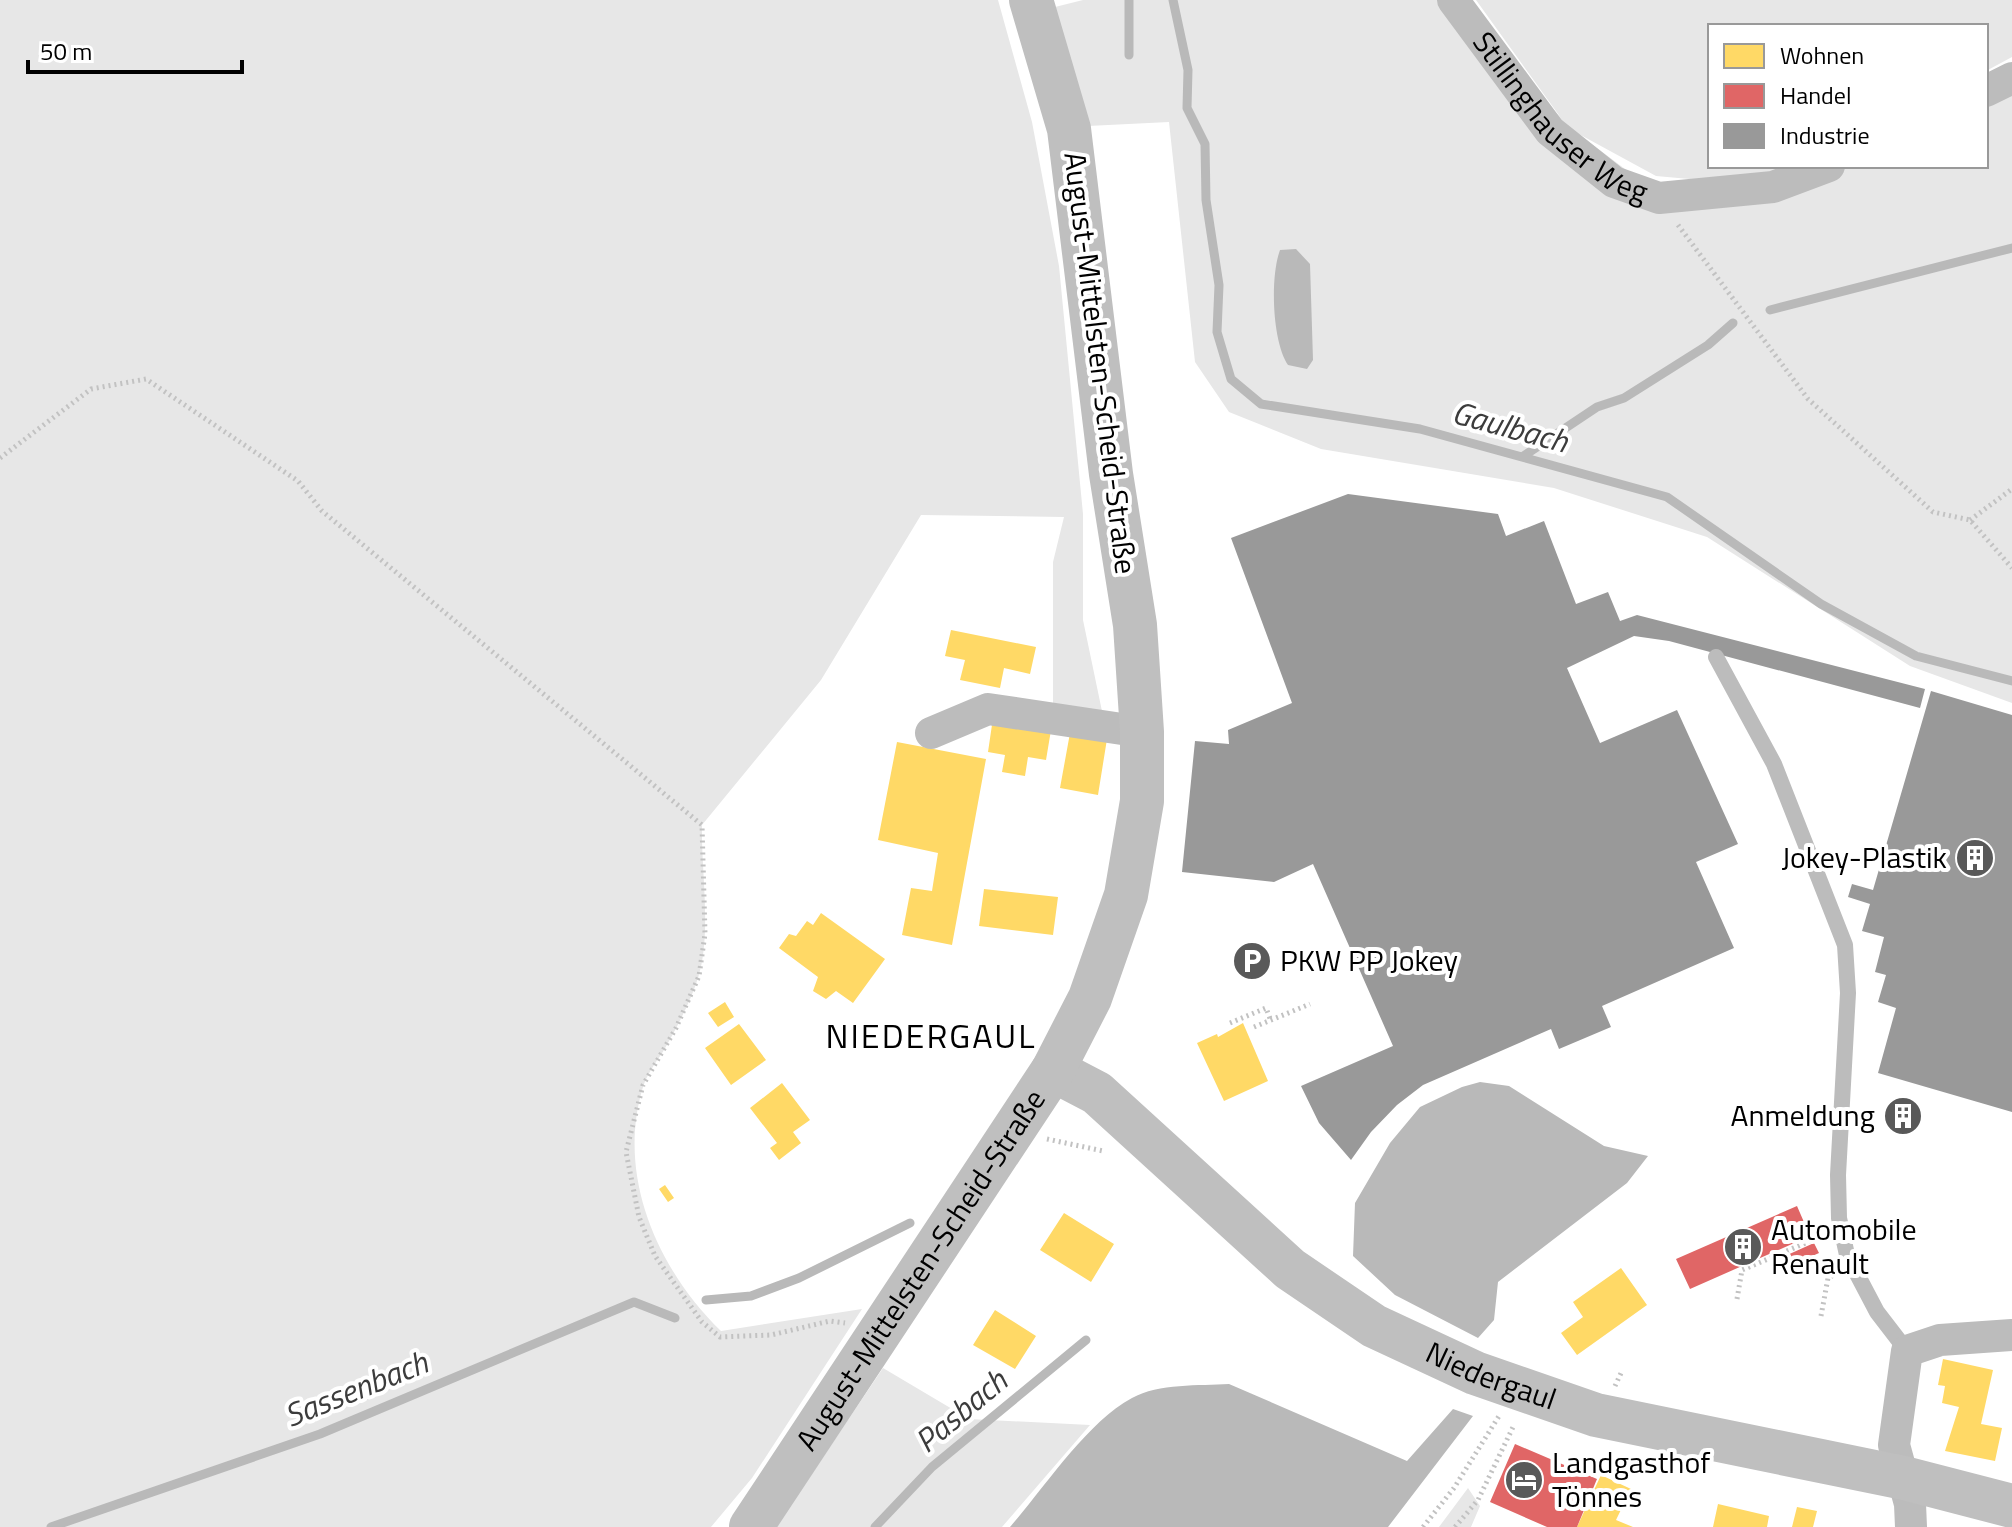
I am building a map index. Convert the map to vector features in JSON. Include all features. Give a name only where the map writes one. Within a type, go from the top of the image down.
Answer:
[{"type":"main road","name":"August-Mittelsten-Scheid-Straße","points":[[751,1527],[1053,1070],[1090,998],[1126,895],[1142,801],[1142,732],[1135,625],[1111,474],[1069,129],[1031,0]]},
{"type":"main road","name":"Niedergaul","points":[[1053,1070],[1097,1093],[1290,1269],[1374,1326],[1440,1358],[1496,1382],[1596,1415],[1904,1478],[2012,1506]]},
{"type":"street","name":"Stillinghauser Weg","points":[[1453,0],[1550,131],[1614,182],[1659,198],[1773,187],[1824,168]]},
{"type":"street","points":[[1988,90],[2012,78]]},
{"type":"street","points":[[931,733],[988,709],[1142,732]]},
{"type":"street","points":[[1911,1527],[1912,1511],[1894,1445],[1907,1351],[1940,1340],[2012,1335]]},
{"type":"lane","points":[[1716,657],[1774,764],[1845,945],[1848,993],[1838,1175],[1842,1228],[1852,1265],[1877,1312],[1907,1351]]},
{"type":"path","points":[[1659,198],[1808,399],[1933,512],[1970,520],[2012,568]]},
{"type":"path","points":[[0,458],[91,389],[146,379],[298,481],[322,511],[702,825],[705,934],[699,976],[676,1028],[643,1085],[626,1152],[639,1217],[655,1256],[702,1322],[720,1337],[771,1335],[830,1321],[851,1324],[877,1340]]},
{"type":"path","points":[[1970,520],[2012,489]]},
{"type":"path","points":[[1254,1027],[1310,1004]]},
{"type":"path","points":[[1230,1023],[1266,1008],[1271,1021]]},
{"type":"path","points":[[1737,1299],[1742,1270],[1842,1228]]},
{"type":"path","points":[[1821,1316],[1828,1278],[1852,1265]]},
{"type":"path","points":[[1616,1380],[1622,1371]]},
{"type":"path","points":[[1423,1527],[1454,1488],[1504,1408]]},
{"type":"path","points":[[1455,1527],[1478,1500],[1519,1413]]},
{"type":"shaded area","points":[[0,0],[998,0],[1032,122],[1059,266],[1083,514],[1083,620],[1103,716],[1053,706],[1053,562],[1064,517],[921,515],[821,680],[702,825],[705,923],[702,961],[687,1006],[645,1082],[636,1120],[635,1154],[639,1187],[648,1219],[678,1279],[721,1331],[862,1309],[752,1478],[711,1527],[0,1527]]},
{"type":"shaded area","points":[[1083,0],[1455,0],[1561,118],[1476,0],[2012,0],[2012,57],[1988,70],[1988,24],[1708,24],[1708,168],[1801,168],[1767,186],[1656,176],[1577,133],[1641,181],[1769,192],[1815,168],[1988,168],[1988,78],[2012,65],[2012,703],[1910,666],[1707,537],[1554,488],[1321,449],[1229,412],[1195,362],[1169,122],[1088,126],[1055,7]]},
{"type":"shaded area","points":[[1296,249],[1310,264],[1313,360],[1307,369],[1288,365],[1279,341],[1274,309],[1280,250]]},
{"type":"shaded area","points":[[1480,1082],[1509,1086],[1604,1146],[1648,1156],[1627,1183],[1498,1282],[1494,1320],[1478,1338],[1395,1295],[1353,1256],[1355,1203],[1390,1143],[1420,1107]]},
{"type":"shaded area","points":[[883,1368],[969,1419],[1090,1425],[1002,1527],[776,1527]]},
{"type":"shaded area","points":[[1229,1384],[1407,1461],[1453,1409],[1473,1416],[1388,1527],[1010,1527],[1082,1439],[1115,1409],[1132,1398],[1154,1390]]},
{"type":"shaded area","points":[[1468,1488],[1480,1506],[1471,1527],[1439,1527]]},
{"type":"building: Wohnen","points":[[951,630],[1036,647],[1030,674],[1004,668],[1000,688],[960,680],[965,660],[945,656]]},
{"type":"building: Wohnen","points":[[993,718],[1051,730],[1046,760],[1028,757],[1025,776],[1002,772],[1005,755],[988,752]]},
{"type":"building: Wohnen","points":[[1070,733],[1107,739],[1098,795],[1060,788]]},
{"type":"building: Wohnen","points":[[897,742],[986,759],[952,945],[902,935],[911,888],[932,891],[938,853],[878,840]]},
{"type":"building: Wohnen","points":[[984,889],[1058,897],[1053,935],[979,926]]},
{"type":"building: Wohnen","points":[[821,913],[885,959],[853,1003],[836,991],[826,999],[813,991],[818,977],[779,948],[789,934],[796,936],[807,921],[813,925]]},
{"type":"building: Wohnen","points":[[725,1002],[734,1017],[718,1027],[708,1013]]},
{"type":"building: Wohnen","points":[[1243,1023],[1268,1081],[1224,1101],[1197,1043],[1217,1034],[1218,1037]]},
{"type":"building: Wohnen","points":[[739,1024],[766,1060],[731,1085],[705,1048]]},
{"type":"building: Wohnen","points":[[782,1083],[810,1120],[793,1132],[801,1143],[779,1160],[770,1148],[777,1143],[750,1108]]},
{"type":"building: Wohnen","points":[[665,1185],[674,1198],[668,1202],[659,1189]]},
{"type":"building: Wohnen","points":[[1064,1213],[1114,1244],[1091,1282],[1040,1250]]},
{"type":"building: Wohnen","points":[[1621,1268],[1647,1305],[1577,1355],[1561,1333],[1583,1317],[1573,1302]]},
{"type":"building: Wohnen","points":[[995,1310],[1036,1336],[1015,1369],[973,1345]]},
{"type":"building: Wohnen","points":[[1943,1359],[1993,1370],[1981,1424],[2002,1428],[1995,1461],[1945,1451],[1959,1407],[1942,1403],[1945,1386],[1938,1385]]},
{"type":"building: Wohnen","points":[[1601,1475],[1631,1489],[1616,1520],[1633,1527],[1577,1527]]},
{"type":"building: Wohnen","points":[[1718,1504],[1769,1516],[1767,1527],[1713,1527]]},
{"type":"building: Wohnen","points":[[1797,1507],[1817,1511],[1813,1527],[1792,1527]]},
{"type":"building: Handel","name":"Automobile Renault","points":[[1797,1206],[1810,1236],[1690,1289],[1676,1259]]},
{"type":"building: Handel","points":[[1814,1243],[1819,1253],[1790,1266],[1785,1256]]},
{"type":"building: Handel","points":[[1515,1444],[1597,1479],[1577,1527],[1547,1527],[1490,1502]]},
{"type":"building: Industrie","points":[[1348,494],[1498,514],[1506,536],[1544,521],[1576,604],[1608,592],[1620,621],[1637,615],[1925,689],[1920,708],[1669,641],[1634,636],[1567,668],[1600,743],[1677,710],[1738,844],[1696,862],[1734,948],[1602,1006],[1611,1027],[1559,1049],[1551,1029],[1423,1085],[1397,1105],[1371,1132],[1351,1160],[1319,1123],[1301,1086],[1393,1046],[1313,864],[1274,882],[1182,872],[1195,741],[1229,744],[1228,730],[1292,703],[1231,538]]},
{"type":"building: Industrie","points":[[1931,691],[2012,715],[2012,1112],[1878,1073],[1896,1008],[1878,1002],[1886,975],[1875,972],[1884,937],[1862,931],[1870,904],[1848,897],[1852,884],[1873,890]]},
{"type":"building: Industrie","name":"Anmeldung","points":[[1908,1108],[1909,1122],[1897,1123],[1896,1109]]},
{"type":"waterway","name":"Pasbach","points":[[1129,0],[1129,55]]},
{"type":"waterway","name":"Gaulbach","points":[[1173,0],[1188,70],[1187,108],[1205,144],[1206,200],[1219,285],[1217,332],[1231,379],[1261,404],[1420,429],[1667,497],[1821,604],[1916,656],[2012,681]]},
{"type":"waterway","points":[[1770,310],[2012,248]]},
{"type":"waterway","points":[[1522,457],[1597,407],[1624,398],[1708,345],[1733,323]]},
{"type":"waterway","name":"Sassenbach","points":[[706,1300],[751,1296],[799,1278],[910,1223]]},
{"type":"waterway","name":"Sassenbach","points":[[51,1527],[320,1434],[634,1302],[675,1318]]},
{"type":"waterway","name":"Pasbach","points":[[875,1527],[932,1467],[1086,1340]]},
{"type":"place","name":"Jokey-Plastik","points":[[1975,858]]},
{"type":"place","name":"PKW PP Jokey","points":[[1252,961]]},
{"type":"place","name":"Anmeldung","points":[[1903,1116]]},
{"type":"place","name":"Automobile Renault","points":[[1743,1247]]},
{"type":"place","name":"Landgasthof Tönnes","points":[[1524,1480]]},
{"type":"district","name":"NIEDERGAUL","points":[[931,1036]]}]
